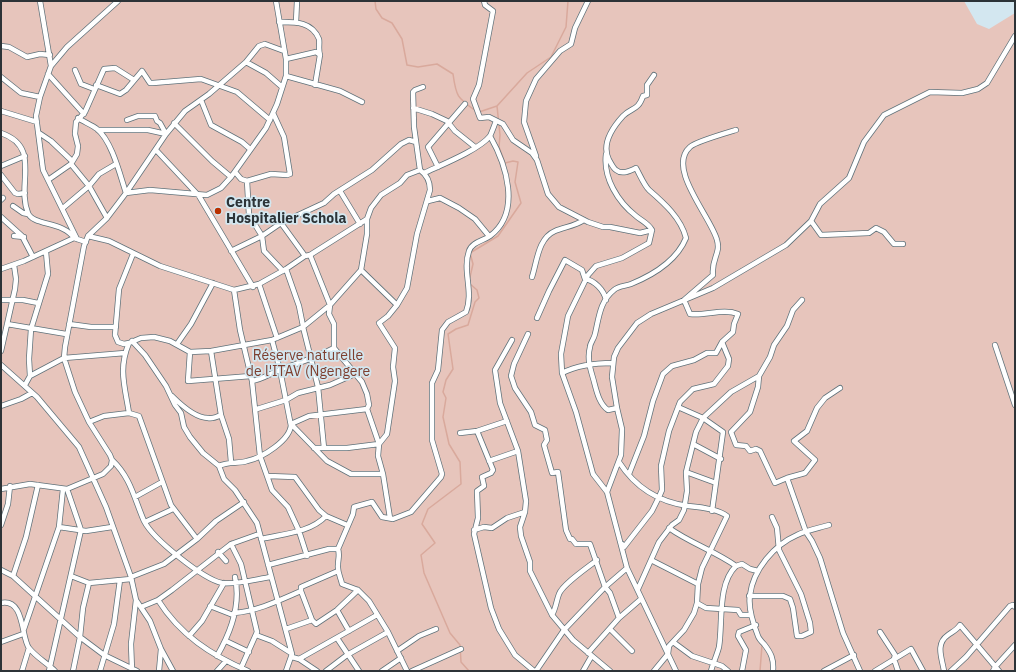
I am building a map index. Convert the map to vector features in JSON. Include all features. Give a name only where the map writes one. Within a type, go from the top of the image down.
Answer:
[{"type":"street","points":[[40,1],[52,66]]},
{"type":"street","points":[[76,238],[63,208],[43,170],[37,122],[40,97],[52,66],[67,47],[118,1]]},
{"type":"street","points":[[296,22],[297,1]]},
{"type":"street","points":[[484,1],[493,11],[479,85],[473,99],[480,118],[489,117],[503,124],[513,140],[526,148],[537,160]]},
{"type":"street","points":[[588,1],[575,28],[571,44],[560,51],[536,78],[526,101],[524,122],[548,194],[559,207],[584,220],[603,227],[610,226],[640,233],[652,230]]},
{"type":"street","points":[[126,193],[150,190],[199,196],[214,192],[235,172],[266,128],[286,76],[286,58],[277,2]]},
{"type":"street","points":[[279,22],[296,22],[310,26],[319,40],[320,55],[315,85]]},
{"type":"street","points":[[608,492],[620,462],[621,455],[622,428],[612,377],[613,363],[618,348],[637,323],[652,314],[713,288],[786,245],[811,221],[820,204],[848,178],[864,142],[884,115],[930,92],[962,93],[978,89],[986,83],[1015,36]]},
{"type":"street","points":[[224,583],[213,579],[176,554],[154,534],[145,522],[126,475],[112,460],[89,422],[75,392],[64,358],[66,334],[88,236],[107,218],[174,123],[185,111],[201,100],[246,62],[262,44],[284,51]]},
{"type":"street","points":[[1,46],[9,47],[27,57],[40,54],[50,55]]},
{"type":"street","points":[[286,58],[316,52],[320,55]]},
{"type":"street","points":[[246,62],[266,73],[282,87]]},
{"type":"street","points":[[48,180],[72,163],[78,150],[75,134],[78,118],[84,114],[95,87],[106,68],[115,68],[134,80]]},
{"type":"street","points":[[74,70],[81,84],[120,94],[126,90],[142,71],[150,82],[153,83],[192,81],[199,78],[217,86],[237,92],[270,120]]},
{"type":"street","points":[[48,74],[84,114]]},
{"type":"street","points":[[654,75],[647,85],[647,95],[643,96],[640,105],[623,116],[610,133],[606,142],[605,164],[614,191],[624,205],[636,217],[648,224],[652,230],[649,243],[622,258],[596,266],[585,279],[574,300],[566,327],[561,354],[562,373],[576,412],[593,474],[608,492],[627,568],[676,671]]},
{"type":"street","points":[[286,76],[340,91],[362,102]]},
{"type":"street","points":[[1,77],[21,93],[40,97]]},
{"type":"street","points":[[314,448],[379,444],[387,434],[395,381],[393,367],[395,348],[379,323],[398,305],[409,281],[417,234],[428,201],[430,184],[424,173],[420,170],[416,142],[413,92],[423,87]]},
{"type":"street","points":[[201,100],[211,124],[242,142],[250,149]]},
{"type":"street","points":[[438,166],[428,147],[465,104]]},
{"type":"street","points":[[414,108],[440,117],[449,123],[455,131],[475,147]]},
{"type":"street","points":[[1,111],[37,122]]},
{"type":"street","points":[[235,172],[241,179],[247,181],[271,174],[290,174],[284,137],[273,113]]},
{"type":"street","points":[[127,120],[138,116],[155,116],[157,122],[160,123],[166,134]]},
{"type":"street","points":[[78,118],[98,130],[111,150],[126,193]]},
{"type":"street","points":[[424,173],[464,154],[475,147],[490,136],[496,121]]},
{"type":"street","points":[[174,123],[212,162],[231,177]]},
{"type":"street","points":[[98,130],[148,130],[166,134]]},
{"type":"street","points":[[684,300],[713,275],[712,264],[719,249],[717,238],[690,188],[684,173],[683,159],[690,147],[736,130]]},
{"type":"street","points":[[39,132],[51,141],[72,163],[89,186],[107,218]]},
{"type":"street","points":[[1,133],[13,139],[20,145],[25,156],[26,162],[24,183],[28,214]]},
{"type":"street","points":[[407,671],[388,632],[369,601],[358,590],[342,584],[337,564],[340,555],[338,549],[353,514],[354,507],[372,502],[382,517],[393,519],[411,512],[441,477],[442,474],[431,434],[433,401],[432,383],[438,370],[442,330],[448,322],[466,312],[469,297],[467,280],[469,251],[477,242],[489,236],[502,223],[509,198],[509,188],[498,150],[490,136]]},
{"type":"street","points":[[231,251],[262,236],[281,223],[324,203],[372,170],[401,144],[409,140],[416,142]]},
{"type":"street","points":[[156,150],[199,196],[253,287]]},
{"type":"street","points":[[606,154],[615,170],[619,172],[628,172],[636,168],[648,189],[658,196],[678,219],[686,238],[683,247],[676,256],[657,270],[642,279],[615,288],[599,312],[594,338],[590,347],[589,365],[599,400],[603,407],[608,410],[617,408]]},
{"type":"street","points":[[1,166],[25,156]]},
{"type":"street","points":[[63,208],[89,186],[99,174],[116,164]]},
{"type":"street","points":[[133,254],[119,289],[115,338],[124,344],[154,337],[177,344],[190,352],[211,351],[244,346],[274,339],[303,326],[330,305],[361,270],[367,234],[367,219],[371,208],[381,195],[400,183],[407,175],[420,170]]},
{"type":"street","points":[[1,175],[15,193],[26,193]]},
{"type":"street","points":[[247,181],[249,216],[262,236],[264,251],[284,270],[299,306],[303,326],[313,359],[318,387],[322,415],[324,448]]},
{"type":"street","points":[[340,191],[360,224]]},
{"type":"street","points":[[428,201],[440,198],[459,208],[475,219],[489,236]]},
{"type":"street","points":[[13,206],[37,221],[53,224],[66,229],[76,238],[86,242]]},
{"type":"street","points":[[1,217],[24,237],[34,257]]},
{"type":"street","points":[[88,236],[109,241],[160,266],[234,290],[253,287],[259,284],[367,219]]},
{"type":"street","points":[[532,277],[536,256],[547,238],[554,232],[576,225],[584,220]]},
{"type":"street","points":[[811,221],[820,235],[869,233],[876,228],[884,232],[894,244],[903,244]]},
{"type":"street","points":[[281,223],[308,255],[330,305],[329,314],[334,324],[334,348],[362,382],[367,394],[370,405],[367,409],[379,444],[378,456],[383,474],[390,518]]},
{"type":"street","points":[[14,236],[24,237]]},
{"type":"street","points":[[1,267],[14,265],[76,238]]},
{"type":"street","points":[[25,385],[30,376],[29,353],[31,329],[48,274],[46,252]]},
{"type":"street","points":[[537,318],[549,290],[565,260],[582,270],[585,279]]},
{"type":"street","points":[[1,351],[13,300],[16,279],[14,265]]},
{"type":"street","points":[[361,270],[398,305]]},
{"type":"street","points":[[585,279],[590,280],[605,293],[606,300]]},
{"type":"street","points":[[177,344],[191,324],[213,283]]},
{"type":"street","points":[[259,284],[274,339],[291,426],[327,461],[351,474],[383,474]]},
{"type":"street","points":[[234,290],[256,409],[260,456],[272,490],[288,507],[299,531],[307,556]]},
{"type":"street","points":[[1,300],[13,300],[38,304]]},
{"type":"street","points":[[629,474],[644,436],[653,401],[663,374],[672,366],[694,360],[707,353],[716,353],[722,342],[733,332],[738,314],[729,311],[699,315],[690,314],[684,300]]},
{"type":"street","points":[[802,300],[793,310],[759,376],[758,387],[750,412],[731,432],[736,445],[746,446],[750,451],[756,449],[760,451],[775,483],[805,473],[815,460],[794,441],[807,431],[814,413],[825,398],[840,388]]},
{"type":"street","points":[[7,324],[66,334]]},
{"type":"street","points":[[69,324],[91,327],[116,327]]},
{"type":"street","points":[[528,334],[514,364],[511,376],[515,388],[531,412],[535,425],[544,430],[547,440],[544,445],[552,473],[558,472],[566,530],[570,539],[572,539],[576,544],[590,544],[597,560],[605,587],[610,593],[619,618]]},
{"type":"street","points":[[512,340],[495,370],[498,380],[500,403],[518,451],[526,501],[525,512],[520,527],[521,536],[530,562],[530,571],[552,615],[564,630],[590,655],[610,671]]},
{"type":"street","points":[[129,413],[122,372],[125,353],[130,342]]},
{"type":"street","points":[[130,342],[145,355],[171,395],[175,405],[181,413],[184,427],[190,437],[203,453],[219,466],[224,479],[244,502],[257,523],[292,655],[286,671]]},
{"type":"street","points":[[621,542],[624,547],[652,511],[660,497],[662,490],[661,466],[669,431],[680,402],[693,389],[714,384],[728,366],[729,359],[722,342]]},
{"type":"street","points":[[995,344],[1015,405]]},
{"type":"street","points":[[190,352],[188,381],[264,378],[280,370],[313,359],[334,348]]},
{"type":"street","points":[[211,351],[221,415],[228,439],[231,462]]},
{"type":"street","points":[[30,376],[64,358],[125,353]]},
{"type":"street","points":[[562,373],[572,368],[613,363]]},
{"type":"street","points":[[1,365],[25,385],[75,441],[106,507],[131,578],[136,600],[157,637],[161,649],[173,671]]},
{"type":"street","points":[[256,409],[286,400],[298,393],[330,385],[355,374]]},
{"type":"street","points":[[638,589],[659,542],[669,528],[679,520],[686,505],[686,472],[696,432],[703,418],[731,392],[759,376]]},
{"type":"street","points":[[1,406],[21,399],[32,393]]},
{"type":"street","points":[[171,395],[179,403],[203,418],[210,419],[221,415]]},
{"type":"street","points":[[678,407],[703,418],[723,432],[721,459],[712,511]]},
{"type":"street","points":[[219,466],[231,462],[248,461],[272,450],[283,440],[291,426],[301,418],[367,409]]},
{"type":"street","points":[[89,422],[104,416],[129,413],[138,416],[173,509],[197,539]]},
{"type":"street","points":[[460,433],[478,431],[507,420]]},
{"type":"street","points":[[478,431],[493,472],[482,477],[484,486],[477,491],[478,518],[474,530],[479,561],[491,608],[499,628],[515,656],[535,671],[564,630],[605,587],[627,568]]},
{"type":"street","points":[[693,444],[721,459]]},
{"type":"street","points":[[489,461],[518,451]]},
{"type":"street","points":[[1,489],[22,484],[65,489],[94,479],[108,470],[112,460]]},
{"type":"street","points":[[620,462],[639,486],[648,493],[727,516],[720,534],[710,550],[698,584],[698,603],[688,625],[669,646],[668,654],[654,671]]},
{"type":"street","points":[[686,472],[716,483]]},
{"type":"street","points":[[268,476],[295,477],[326,516],[347,525]]},
{"type":"street","points":[[787,478],[806,532],[820,558],[843,633],[860,671]]},
{"type":"street","points":[[135,496],[162,482]]},
{"type":"street","points":[[13,576],[26,536],[38,485]]},
{"type":"street","points":[[1,526],[8,504],[10,486]]},
{"type":"street","points":[[55,671],[29,648],[23,634],[59,527],[65,489]]},
{"type":"street","points":[[49,671],[81,530],[65,489]]},
{"type":"street","points":[[71,576],[90,583],[120,580],[131,578],[158,567],[197,539],[216,521],[244,502]]},
{"type":"street","points":[[145,522],[173,509]]},
{"type":"street","points":[[474,530],[484,526],[492,528],[507,518],[525,512]]},
{"type":"street","points":[[141,607],[158,600],[199,570],[218,552],[231,544],[260,536],[299,531],[316,524],[326,516]]},
{"type":"street","points":[[749,596],[783,596],[790,599],[793,608],[797,636],[802,636],[811,632],[810,623],[801,594],[790,568],[779,550],[777,528],[772,517]]},
{"type":"street","points":[[773,671],[774,660],[758,636],[756,625],[751,615],[749,596],[758,571],[769,556],[797,535],[829,525]]},
{"type":"street","points":[[59,527],[86,531],[112,527]]},
{"type":"street","points":[[669,528],[684,538],[710,550],[736,566]]},
{"type":"street","points":[[231,544],[241,564],[243,580],[256,625],[256,635],[241,668]]},
{"type":"street","points":[[268,565],[329,549],[338,549]]},
{"type":"street","points":[[218,552],[226,561]]},
{"type":"street","points":[[552,615],[557,605],[559,594],[568,583],[597,560]]},
{"type":"street","points":[[651,560],[698,584]]},
{"type":"street","points":[[711,671],[719,647],[722,608],[728,577],[736,566],[742,564],[747,565],[750,569],[758,571]]},
{"type":"street","points":[[1,570],[13,576],[36,595],[80,637],[104,655],[134,670]]},
{"type":"street","points":[[338,572],[301,587],[301,591],[312,620],[316,624],[337,610],[358,590]]},
{"type":"street","points":[[189,636],[202,621],[224,583],[235,579],[243,580],[271,577]]},
{"type":"street","points":[[217,656],[226,641],[237,602],[235,579]]},
{"type":"street","points":[[100,671],[114,624],[120,580]]},
{"type":"street","points":[[73,671],[80,637],[83,608],[90,583]]},
{"type":"street","points":[[210,606],[234,614],[251,611],[301,591]]},
{"type":"street","points":[[583,671],[590,655],[610,629],[619,618],[641,599]]},
{"type":"street","points":[[134,670],[131,644],[136,600]]},
{"type":"street","points":[[158,600],[181,631],[217,656],[248,671]]},
{"type":"street","points":[[1,603],[7,603],[16,610],[24,629]]},
{"type":"street","points":[[698,603],[706,608],[738,610],[742,615],[751,615]]},
{"type":"street","points":[[951,671],[966,657],[1010,606],[1013,605],[1015,607]]},
{"type":"street","points":[[337,610],[349,631]]},
{"type":"street","points":[[299,659],[377,615]]},
{"type":"street","points":[[286,629],[312,620]]},
{"type":"street","points":[[742,671],[746,650],[738,636],[739,632],[756,625]]},
{"type":"street","points":[[944,671],[940,645],[942,639],[957,630],[960,625],[994,669],[999,671]]},
{"type":"street","points":[[397,651],[419,636],[436,629]]},
{"type":"street","points":[[610,629],[632,651]]},
{"type":"street","points":[[326,671],[347,655],[388,632]]},
{"type":"street","points":[[880,632],[895,655],[894,659],[898,671]]},
{"type":"street","points":[[1,642],[23,634]]},
{"type":"street","points":[[256,635],[272,641],[317,671]]},
{"type":"street","points":[[337,638],[359,671]]},
{"type":"street","points":[[226,641],[249,652]]},
{"type":"street","points":[[674,642],[692,656],[722,666],[728,671]]},
{"type":"street","points":[[994,669],[1015,645]]},
{"type":"street","points":[[22,671],[29,648]]},
{"type":"street","points":[[159,671],[161,649]]},
{"type":"street","points":[[875,671],[911,649],[923,671]]},
{"type":"street","points":[[412,671],[461,650]]},
{"type":"street","points":[[824,671],[854,655]]},
{"type":"street","points":[[382,671],[401,658]]},
{"type":"street","points":[[217,671],[226,661]]},
{"type":"green space","name":"Réserve naturelle de l'ITAV (Ngengere","points":[[1,1],[964,1],[977,24],[989,29],[1015,13],[1015,671],[1,671]]},
{"type":"waterway","points":[[375,1],[376,9],[382,18],[392,23],[402,39],[407,65],[418,67],[437,64],[453,74],[458,96],[476,111]]},
{"type":"waterway","points":[[479,112],[497,106],[527,73],[551,57],[566,27],[568,1]]},
{"type":"waterway","points":[[470,277],[473,264],[470,253],[498,236],[521,203],[515,182],[518,162],[513,161],[505,163],[499,147],[500,135],[497,106]]},
{"type":"waterway","points":[[469,283],[477,290],[479,298],[475,302],[468,325],[456,329],[448,334],[453,369],[446,380],[443,392],[446,398],[443,417],[449,444],[460,462],[461,484],[428,509],[422,524],[435,543],[421,555],[424,573],[450,633],[460,645],[461,662],[469,671]]},
{"type":"waterway","points":[[760,671],[762,645]]},
{"type":"place","name":"Centre Hospitalier Schola","points":[[218,211]]}]
